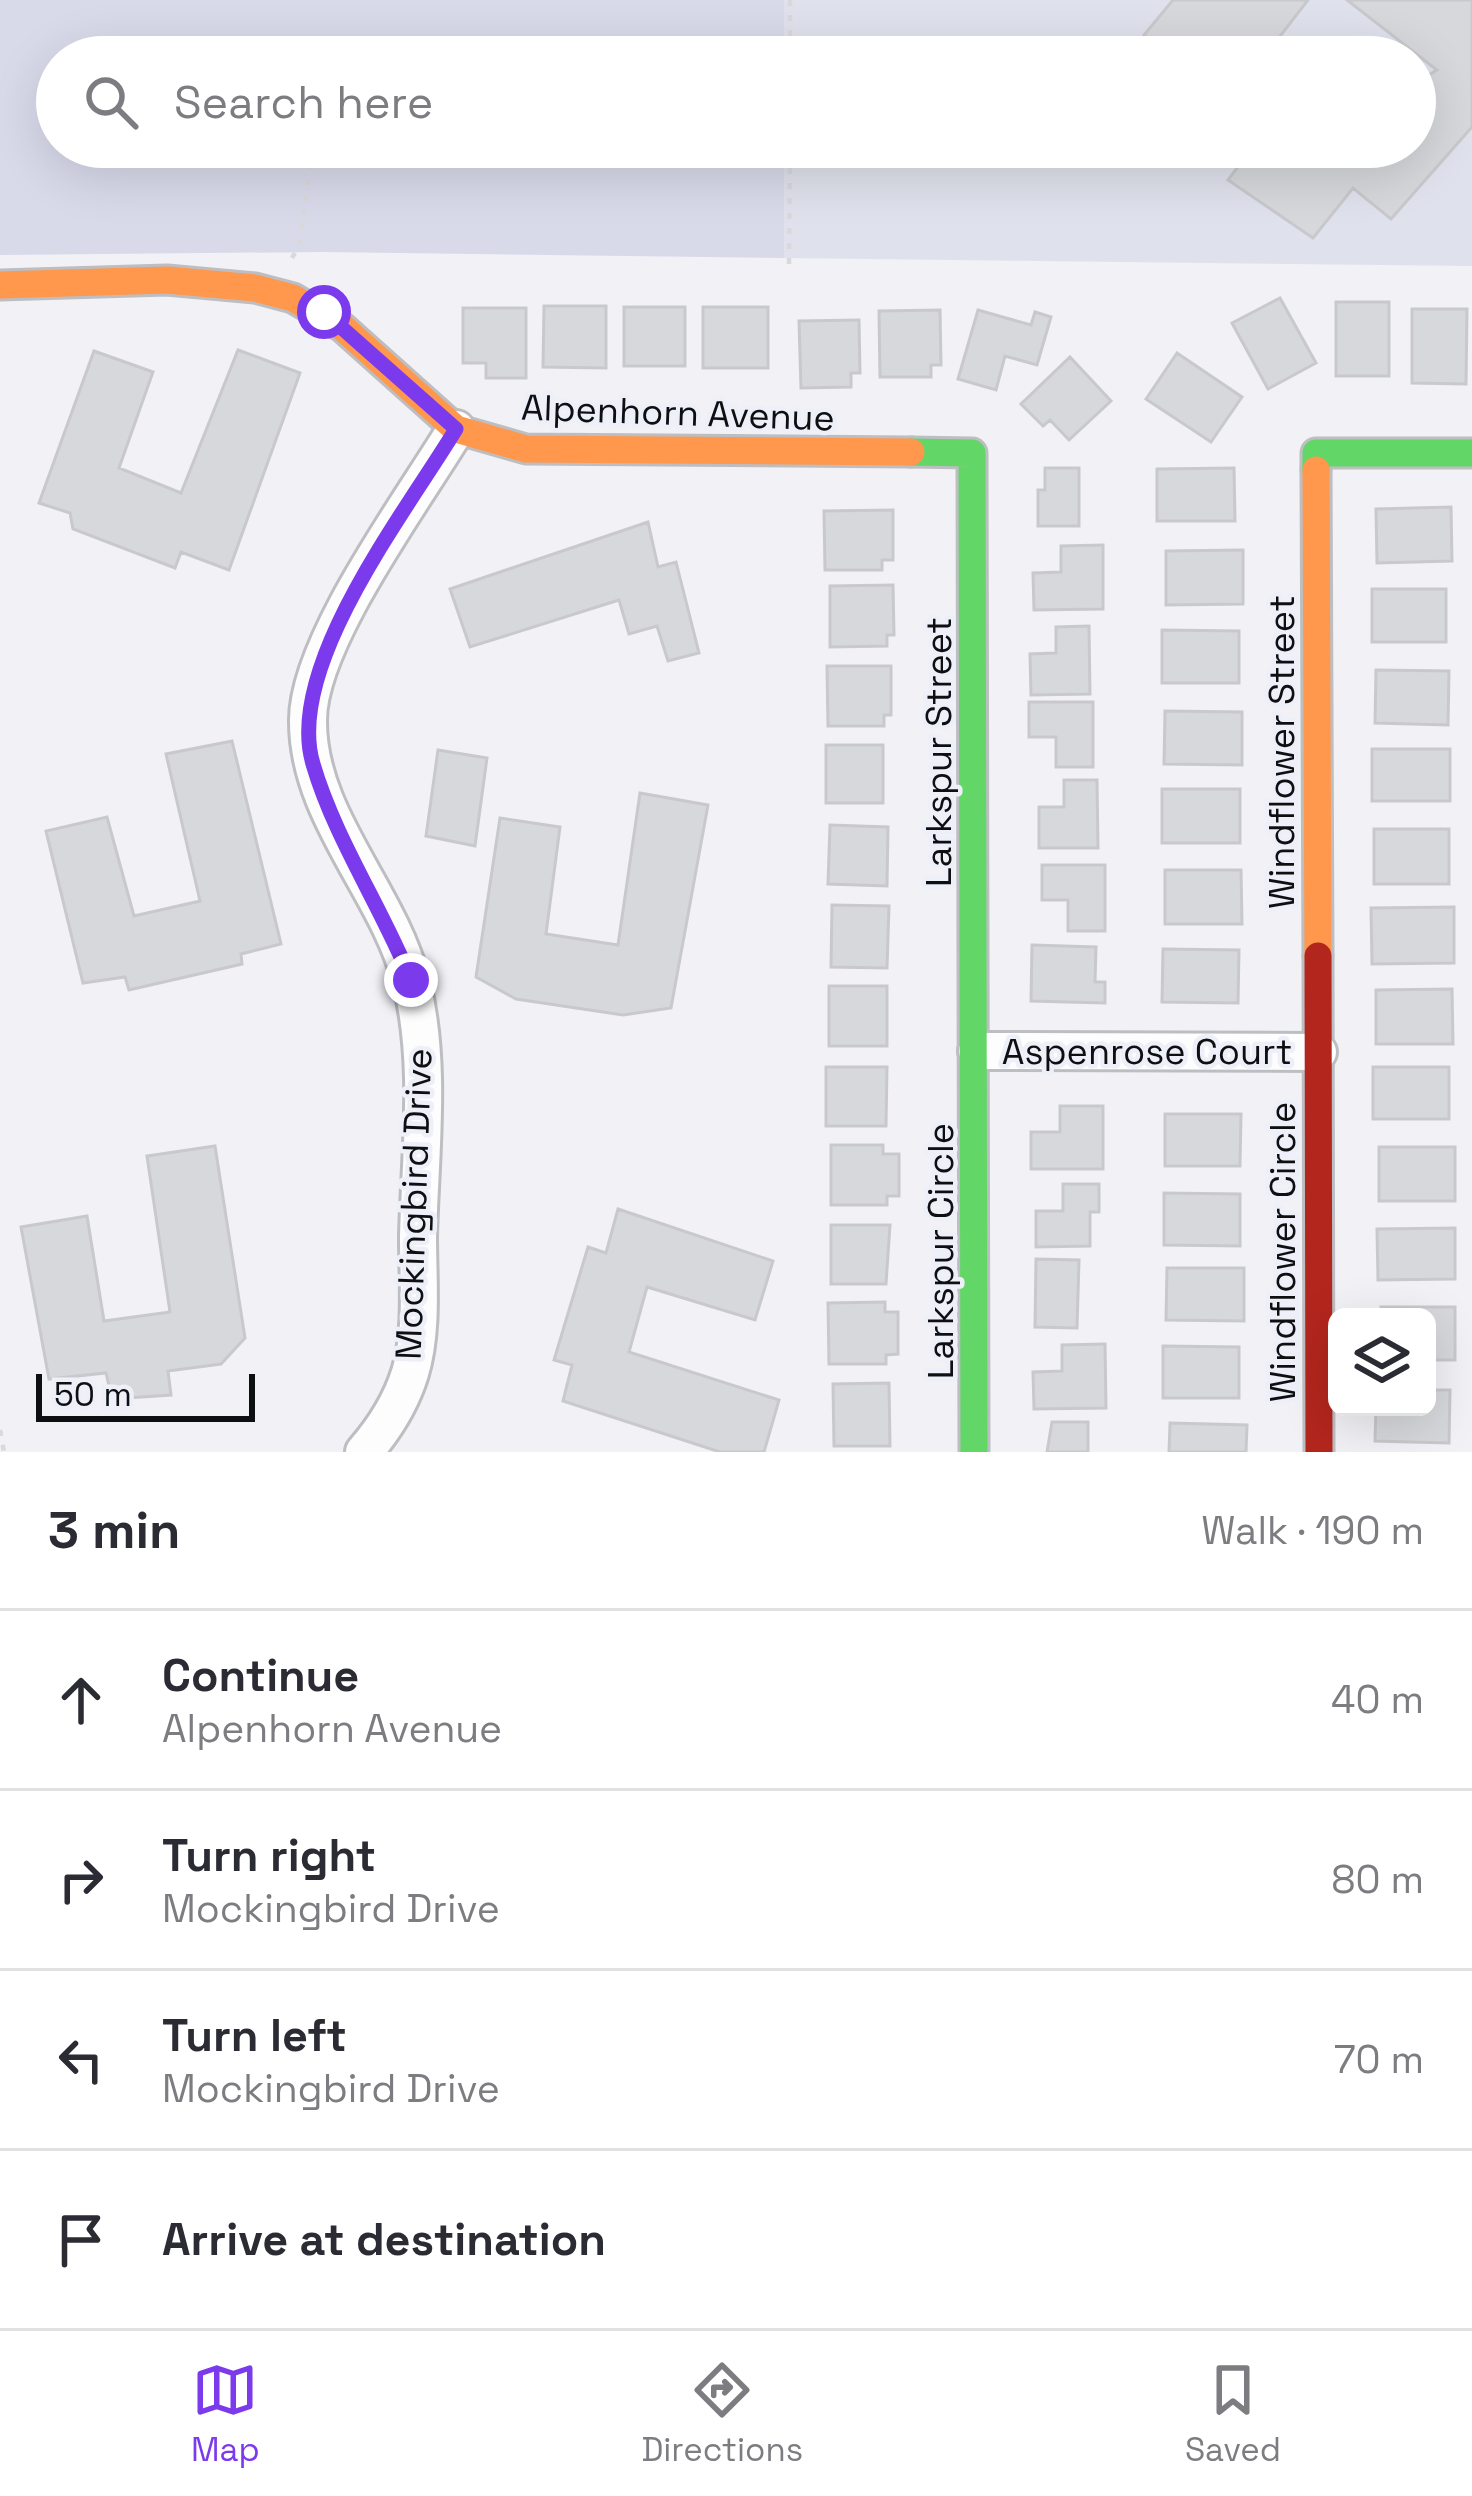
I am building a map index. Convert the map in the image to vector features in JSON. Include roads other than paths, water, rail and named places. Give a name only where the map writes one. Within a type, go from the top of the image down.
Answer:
[{"type":"street","name":"Alpenhorn Avenue","points":[[0,285],[153,282],[271,294],[324,312],[456,429],[526,449],[972,453]]},
{"type":"street","name":"Mockingbird Drive","points":[[364,1452],[392,1415],[411,1371],[417,1321],[422,1061],[411,980],[325,800],[311,758],[308,718],[314,677],[335,630],[456,429]]},
{"type":"street","name":"Larkspur Street","points":[[972,453],[977,1051]]},
{"type":"street","name":"Windflower Street","points":[[1318,1052],[1316,453],[1472,453]]},
{"type":"street","name":"Aspenrose Court","points":[[977,1051],[1318,1052]]},
{"type":"street","name":"Larkspur Circle","points":[[974,1452],[977,1051]]},
{"type":"street","name":"Windflower Circle","points":[[1318,1052],[1319,1452]]}]
